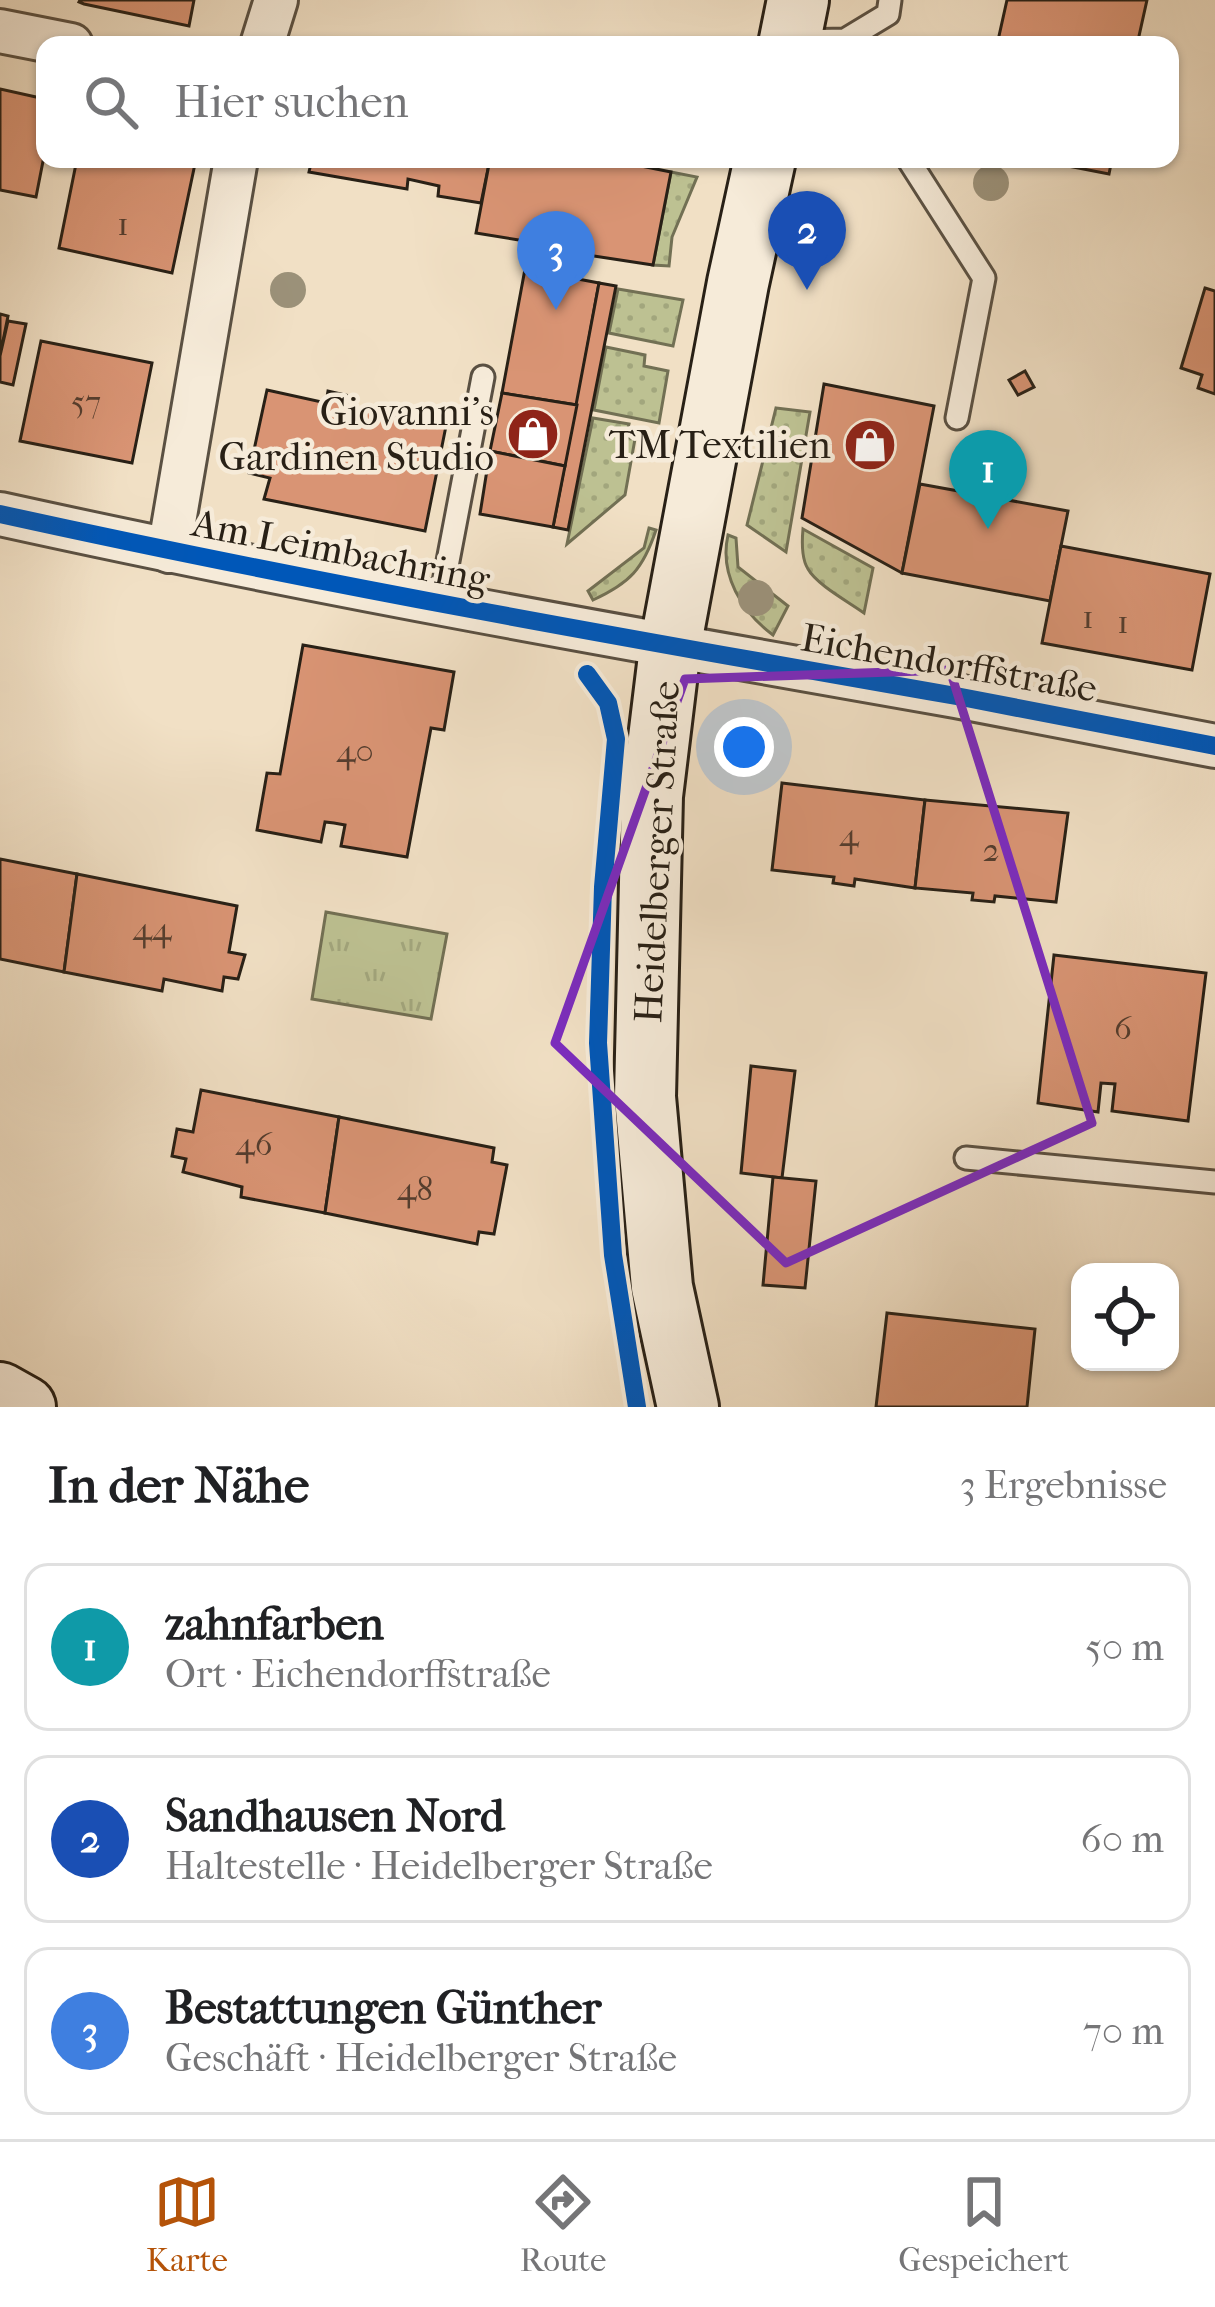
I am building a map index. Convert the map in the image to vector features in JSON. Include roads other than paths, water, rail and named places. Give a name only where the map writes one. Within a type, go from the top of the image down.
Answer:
[{"type":"street","points":[[265,36],[276,0]]},
{"type":"street","points":[[0,31],[36,38]]},
{"type":"street","points":[[169,551],[234,168]]},
{"type":"street","name":"Heidelberger Straße","points":[[688,1407],[662,1287],[645,1096],[652,796],[670,648],[763,168]]},
{"type":"street","name":"Am Leimbachring","points":[[0,514],[670,648]]},
{"type":"street","name":"Eichendorffstraße","points":[[670,648],[1215,746]]},
{"type":"street","points":[[0,1394],[25,1407]]},
{"type":"lane","points":[[814,34],[888,14],[890,0]]},
{"type":"lane","points":[[914,168],[984,278],[957,418]]},
{"type":"lane","points":[[440,603],[483,377]]},
{"type":"lane","points":[[966,1158],[1215,1182]]},
{"type":"place","name":"Sandhausen Nord","points":[[807,290]]},
{"type":"place","name":"Bestattungen Günther","points":[[556,310]]},
{"type":"place","name":"Giovanni's Gardinen Studio","points":[[533,434]]},
{"type":"place","name":"TM Textilien","points":[[870,445]]},
{"type":"place","name":"zahnfarben","points":[[988,529]]}]
